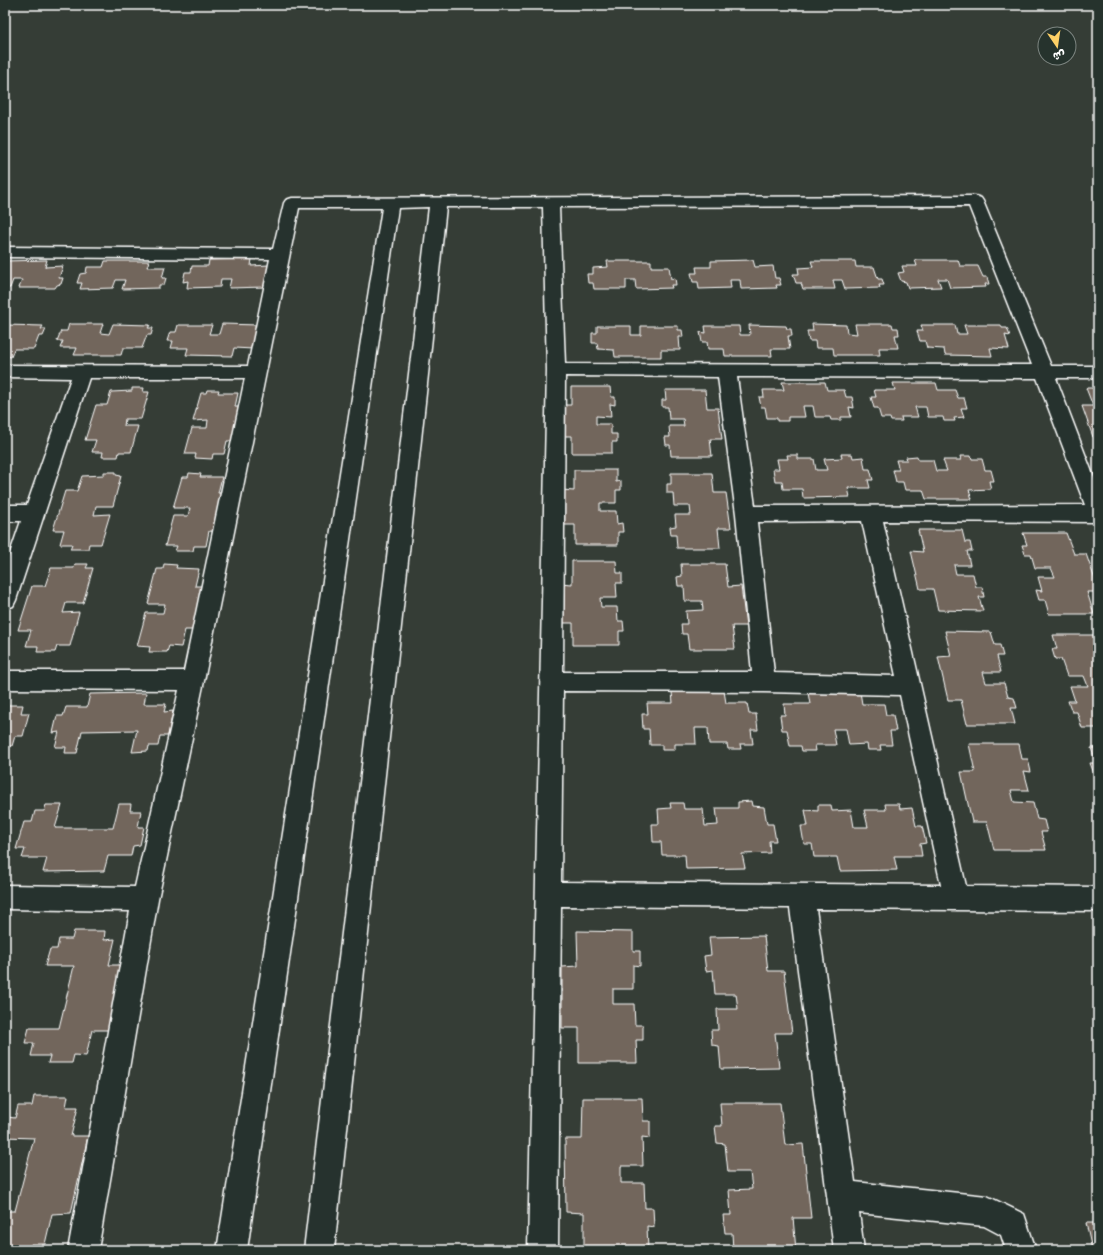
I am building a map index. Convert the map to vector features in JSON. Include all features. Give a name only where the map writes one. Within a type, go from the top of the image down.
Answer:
[{"type":"street","points":[[83,1250],[145,899],[193,680],[255,372],[292,203],[975,201],[1044,372],[1098,514],[746,514]]},
{"type":"street","points":[[232,1250],[392,202]]},
{"type":"street","points":[[319,1250],[438,202]]},
{"type":"street","points":[[543,1250],[556,370],[551,202]]},
{"type":"street","points":[[5,252],[280,254]]},
{"type":"street","points":[[556,370],[1098,372]]},
{"type":"street","points":[[5,371],[255,372]]},
{"type":"street","points":[[727,371],[746,514],[764,682]]},
{"type":"street","points":[[5,600],[82,372]]},
{"type":"street","points":[[5,513],[34,514]]},
{"type":"street","points":[[871,513],[956,897]]},
{"type":"street","points":[[5,680],[193,680]]},
{"type":"street","points":[[552,681],[764,682],[910,686]]},
{"type":"street","points":[[548,894],[1098,898]]},
{"type":"street","points":[[801,896],[849,1250]]},
{"type":"street","points":[[5,897],[145,899]]},
{"type":"street","points":[[842,1196],[987,1211],[1013,1225],[1021,1250]]},
{"type":"building","points":[[252,259],[251,266],[269,265],[265,287],[229,288],[231,279],[221,279],[220,287],[187,288],[188,281],[183,282],[185,272],[191,272],[192,266],[208,266],[209,260]]},
{"type":"building","points":[[47,260],[45,267],[63,266],[59,278],[63,278],[61,284],[57,285],[55,288],[19,288],[22,280],[13,280],[10,288],[5,288],[5,261]]},
{"type":"building","points":[[753,260],[755,267],[773,266],[775,278],[779,278],[781,285],[776,285],[777,288],[741,289],[740,280],[730,280],[731,288],[699,289],[698,282],[693,282],[691,273],[697,273],[696,267],[711,267],[711,261]]},
{"type":"building","points":[[915,260],[958,260],[960,266],[978,266],[983,277],[987,277],[989,284],[985,284],[986,287],[950,288],[947,279],[938,279],[941,287],[908,288],[906,282],[901,281],[898,273],[904,272],[902,266],[917,266]]},
{"type":"building","points":[[105,261],[149,261],[147,267],[165,267],[162,278],[166,278],[164,285],[159,285],[159,288],[122,289],[125,280],[116,280],[113,288],[80,289],[82,283],[77,283],[80,274],[86,273],[87,267],[103,267]]},
{"type":"building","points":[[607,261],[651,261],[651,267],[669,267],[671,279],[675,278],[676,285],[671,285],[672,288],[636,289],[635,280],[626,280],[626,289],[594,289],[593,283],[588,283],[587,274],[593,274],[593,268],[608,267]]},
{"type":"building","points":[[811,261],[855,261],[856,267],[874,267],[878,279],[882,279],[884,285],[879,285],[880,288],[845,289],[842,280],[833,280],[835,289],[803,289],[801,283],[796,283],[793,274],[799,274],[798,268],[813,267]]},
{"type":"building","points":[[69,324],[103,324],[100,333],[109,334],[113,324],[150,325],[148,328],[153,328],[151,335],[147,335],[142,348],[123,348],[121,355],[74,355],[77,348],[60,348],[63,341],[57,341],[61,331],[67,331]]},
{"type":"building","points":[[222,324],[259,325],[253,349],[234,348],[232,356],[186,355],[188,348],[171,348],[173,341],[167,341],[170,332],[176,332],[178,325],[212,325],[209,334],[219,334]]},
{"type":"building","points":[[812,324],[846,325],[847,333],[857,334],[855,324],[892,324],[893,328],[898,328],[899,335],[895,335],[898,348],[879,348],[880,355],[834,355],[833,348],[816,348],[815,341],[809,341],[807,331],[813,331]]},
{"type":"building","points":[[6,325],[43,326],[41,329],[46,329],[43,336],[39,336],[34,349],[14,349],[11,357],[5,356]]},
{"type":"building","points":[[749,325],[786,326],[787,329],[791,329],[792,336],[788,336],[790,349],[771,349],[772,356],[725,356],[724,349],[708,349],[707,342],[702,342],[700,332],[706,333],[705,326],[739,326],[740,335],[750,335]]},
{"type":"building","points":[[921,325],[955,325],[957,334],[967,334],[964,325],[1001,325],[1002,328],[1007,328],[1010,336],[1005,335],[1009,349],[990,348],[992,356],[945,355],[944,349],[927,348],[925,341],[920,341],[917,331],[923,331]]},
{"type":"building","points":[[597,326],[631,326],[631,335],[641,335],[641,326],[678,326],[678,330],[682,330],[683,337],[679,337],[680,350],[661,350],[661,357],[615,357],[614,350],[598,349],[597,343],[592,343],[592,333],[597,333]]},
{"type":"building","points":[[782,382],[825,382],[827,390],[844,390],[846,397],[852,397],[854,408],[849,407],[851,417],[841,417],[841,420],[831,420],[830,417],[815,417],[813,406],[803,406],[805,417],[788,417],[788,421],[777,421],[777,418],[767,418],[765,407],[761,407],[759,397],[764,397],[763,390],[784,390]]},
{"type":"building","points":[[893,383],[936,383],[938,390],[955,390],[958,398],[964,398],[967,408],[961,408],[964,417],[954,418],[955,421],[944,421],[943,417],[928,417],[926,407],[915,407],[918,417],[901,417],[902,421],[891,421],[890,418],[881,418],[878,408],[874,408],[871,397],[876,397],[874,390],[895,390]]},
{"type":"building","points":[[571,387],[610,387],[611,397],[615,397],[615,405],[610,404],[611,417],[596,416],[596,424],[611,424],[611,434],[617,434],[617,442],[612,442],[612,453],[572,453],[572,436],[560,436],[560,405],[571,405]]},
{"type":"building","points":[[132,388],[144,388],[143,392],[149,392],[141,419],[125,419],[124,426],[138,426],[131,452],[119,452],[118,457],[102,457],[103,452],[92,452],[96,440],[85,440],[96,405],[107,405],[111,392],[132,391]]},
{"type":"building","points":[[1086,388],[1098,388],[1098,437],[1093,437],[1082,406],[1093,406]]},
{"type":"building","points":[[207,390],[219,390],[218,393],[238,393],[235,407],[246,407],[238,441],[227,441],[224,454],[213,454],[212,459],[195,458],[196,454],[185,454],[192,428],[207,428],[208,420],[193,421],[201,393],[206,393]]},
{"type":"building","points":[[665,390],[705,390],[707,408],[718,408],[722,439],[710,439],[712,456],[671,456],[670,445],[666,445],[665,437],[670,437],[669,426],[684,426],[683,419],[669,419],[668,407],[662,407],[662,400],[666,400]]},
{"type":"building","points":[[841,454],[852,454],[853,458],[863,457],[865,469],[870,469],[873,480],[868,480],[870,488],[848,488],[850,497],[803,498],[802,489],[783,489],[782,481],[775,481],[773,469],[779,469],[777,459],[788,459],[787,455],[798,455],[798,459],[814,459],[816,470],[827,470],[824,459],[842,458]]},
{"type":"building","points":[[917,456],[918,460],[933,460],[936,471],[947,471],[943,460],[961,460],[960,456],[971,456],[972,459],[982,459],[985,470],[991,470],[994,481],[989,481],[991,489],[969,490],[972,499],[926,499],[923,490],[905,490],[903,482],[896,482],[893,470],[899,470],[896,460],[907,460],[906,457]]},
{"type":"building","points":[[574,470],[616,470],[616,482],[621,481],[621,490],[616,490],[616,503],[600,503],[600,511],[616,511],[617,524],[622,523],[623,532],[618,532],[618,545],[575,545],[575,525],[562,525],[562,490],[574,491]]},
{"type":"building","points":[[104,472],[116,472],[116,475],[121,476],[113,506],[96,506],[94,515],[110,514],[101,544],[89,544],[88,549],[70,549],[72,544],[60,544],[64,530],[53,530],[65,491],[77,491],[82,476],[104,475]]},
{"type":"building","points":[[189,473],[201,474],[200,477],[222,477],[218,493],[230,493],[221,532],[209,531],[206,546],[194,546],[193,551],[175,551],[177,546],[165,546],[173,516],[188,516],[190,508],[173,508],[182,477],[188,477]]},
{"type":"building","points":[[671,473],[712,473],[714,493],[726,493],[731,528],[718,528],[720,548],[677,548],[676,535],[671,535],[670,527],[676,526],[675,515],[691,515],[690,506],[674,506],[673,493],[667,493],[667,484],[671,484]]},
{"type":"building","points":[[918,530],[962,530],[965,542],[970,542],[972,551],[967,551],[970,565],[954,565],[956,574],[973,574],[976,587],[982,587],[984,597],[979,597],[983,611],[938,610],[933,589],[920,589],[911,551],[923,552]]},
{"type":"building","points":[[1023,533],[1066,533],[1074,554],[1086,554],[1098,588],[1098,592],[1087,592],[1094,614],[1049,614],[1045,600],[1039,600],[1036,590],[1042,591],[1038,577],[1055,577],[1051,568],[1035,568],[1031,554],[1025,554],[1022,545],[1027,545]]},
{"type":"building","points":[[572,561],[616,561],[617,573],[622,573],[622,583],[616,583],[617,598],[600,598],[601,607],[617,607],[618,621],[623,621],[624,631],[619,631],[619,645],[573,645],[573,623],[559,623],[560,583],[572,584]]},
{"type":"building","points":[[75,564],[88,564],[86,568],[93,568],[83,603],[66,603],[63,613],[79,612],[70,646],[57,646],[55,652],[37,652],[38,646],[26,646],[31,630],[18,630],[32,586],[45,586],[51,568],[74,568]]},
{"type":"building","points":[[164,564],[177,565],[176,568],[199,569],[195,586],[208,586],[197,630],[185,630],[181,647],[169,646],[167,652],[149,652],[150,647],[137,646],[146,613],[163,613],[165,604],[148,604],[157,569],[163,569]]},
{"type":"building","points":[[681,564],[725,564],[728,587],[741,586],[746,626],[732,626],[735,649],[689,649],[687,634],[682,634],[681,624],[687,624],[686,611],[703,610],[702,601],[685,601],[684,586],[678,586],[677,577],[682,576]]},
{"type":"building","points":[[945,631],[991,632],[995,645],[1000,645],[1003,656],[997,656],[1001,672],[983,672],[986,683],[1004,683],[1008,697],[1014,698],[1017,708],[1011,708],[1015,724],[967,724],[961,700],[948,700],[938,657],[951,656]]},
{"type":"building","points":[[1053,635],[1098,635],[1098,728],[1082,728],[1077,712],[1072,712],[1068,701],[1075,701],[1070,686],[1088,686],[1084,676],[1067,676],[1061,659],[1055,659],[1052,649],[1057,649]]},
{"type":"building","points":[[724,691],[726,703],[747,703],[749,714],[756,714],[758,730],[751,730],[753,744],[740,744],[741,749],[728,749],[727,744],[709,744],[708,728],[695,728],[696,744],[675,744],[675,750],[662,750],[662,745],[650,745],[649,729],[643,729],[642,714],[648,714],[647,703],[673,703],[672,692]]},
{"type":"building","points":[[860,692],[862,704],[884,704],[886,715],[893,715],[896,731],[890,731],[892,745],[880,745],[881,750],[868,750],[867,744],[849,745],[846,729],[833,729],[836,745],[815,745],[816,751],[802,751],[801,746],[790,746],[787,730],[782,730],[780,715],[785,715],[784,704],[810,704],[808,693]]},
{"type":"building","points":[[146,693],[144,704],[166,704],[164,712],[173,711],[168,736],[160,736],[158,746],[149,746],[148,751],[132,752],[137,730],[82,731],[77,753],[65,753],[66,747],[55,747],[59,732],[53,733],[57,716],[63,716],[66,707],[87,707],[90,694]]},
{"type":"building","points":[[5,705],[23,705],[21,713],[29,713],[23,736],[15,736],[12,746],[5,746]]},
{"type":"building","points":[[969,744],[1019,744],[1022,759],[1028,759],[1031,772],[1024,771],[1029,790],[1011,790],[1014,802],[1033,803],[1037,819],[1044,820],[1047,832],[1041,832],[1046,850],[994,850],[987,822],[972,822],[961,772],[975,772]]},
{"type":"building","points":[[1091,748],[1098,748],[1098,775],[1095,776],[1090,763],[1096,763]]},
{"type":"building","points":[[751,801],[752,806],[764,807],[767,824],[773,824],[776,841],[769,841],[770,853],[742,854],[745,868],[686,869],[685,855],[662,855],[661,842],[653,842],[652,824],[659,824],[658,809],[671,808],[670,803],[683,803],[684,809],[703,809],[705,826],[718,825],[716,808],[738,808],[738,802]]},
{"type":"building","points":[[119,804],[131,804],[130,811],[141,811],[138,827],[144,827],[140,845],[133,846],[131,856],[108,856],[104,871],[43,872],[47,858],[22,858],[25,849],[16,849],[24,822],[32,822],[35,811],[44,811],[46,805],[62,805],[55,828],[113,828]]},
{"type":"building","points":[[885,804],[899,804],[900,809],[912,808],[916,826],[922,826],[926,843],[920,844],[922,856],[894,856],[897,870],[840,871],[837,857],[814,857],[812,844],[804,844],[801,826],[808,826],[805,810],[818,811],[818,805],[831,805],[832,811],[851,810],[854,827],[868,827],[864,810],[886,810]]},
{"type":"building","points":[[74,931],[105,931],[104,940],[115,939],[109,965],[124,965],[110,1030],[92,1030],[86,1056],[74,1055],[72,1063],[48,1063],[50,1056],[31,1056],[34,1043],[25,1043],[29,1028],[59,1028],[74,966],[45,966],[50,949],[57,949],[59,939],[72,939]]},
{"type":"building","points":[[577,931],[633,932],[633,951],[640,951],[640,966],[633,965],[633,989],[613,989],[613,1004],[634,1004],[635,1025],[643,1025],[643,1040],[636,1040],[637,1063],[579,1063],[579,1028],[562,1028],[562,967],[578,966]]},
{"type":"building","points":[[764,936],[768,971],[784,971],[792,1033],[775,1033],[779,1068],[721,1069],[719,1046],[712,1045],[711,1030],[718,1030],[717,1009],[738,1009],[736,994],[715,994],[713,970],[706,971],[704,956],[711,955],[709,937]]},
{"type":"building","points":[[34,1096],[68,1096],[66,1107],[78,1107],[71,1136],[88,1136],[71,1213],[52,1214],[45,1244],[31,1244],[30,1250],[5,1250],[5,1211],[15,1211],[34,1138],[5,1137],[5,1126],[7,1117],[15,1118],[18,1106],[32,1106]]},
{"type":"building","points":[[583,1098],[642,1098],[643,1121],[650,1121],[650,1138],[642,1137],[643,1166],[621,1166],[621,1183],[644,1183],[645,1208],[653,1208],[654,1227],[647,1226],[648,1250],[584,1250],[584,1213],[566,1212],[565,1139],[582,1139]]},
{"type":"building","points":[[720,1103],[780,1103],[785,1145],[803,1144],[811,1218],[793,1218],[796,1250],[733,1250],[732,1233],[725,1233],[723,1215],[731,1215],[729,1190],[752,1189],[750,1172],[728,1172],[725,1144],[717,1143],[715,1126],[722,1126]]},
{"type":"building","points":[[1086,1223],[1098,1223],[1098,1250],[1092,1250]]}]
